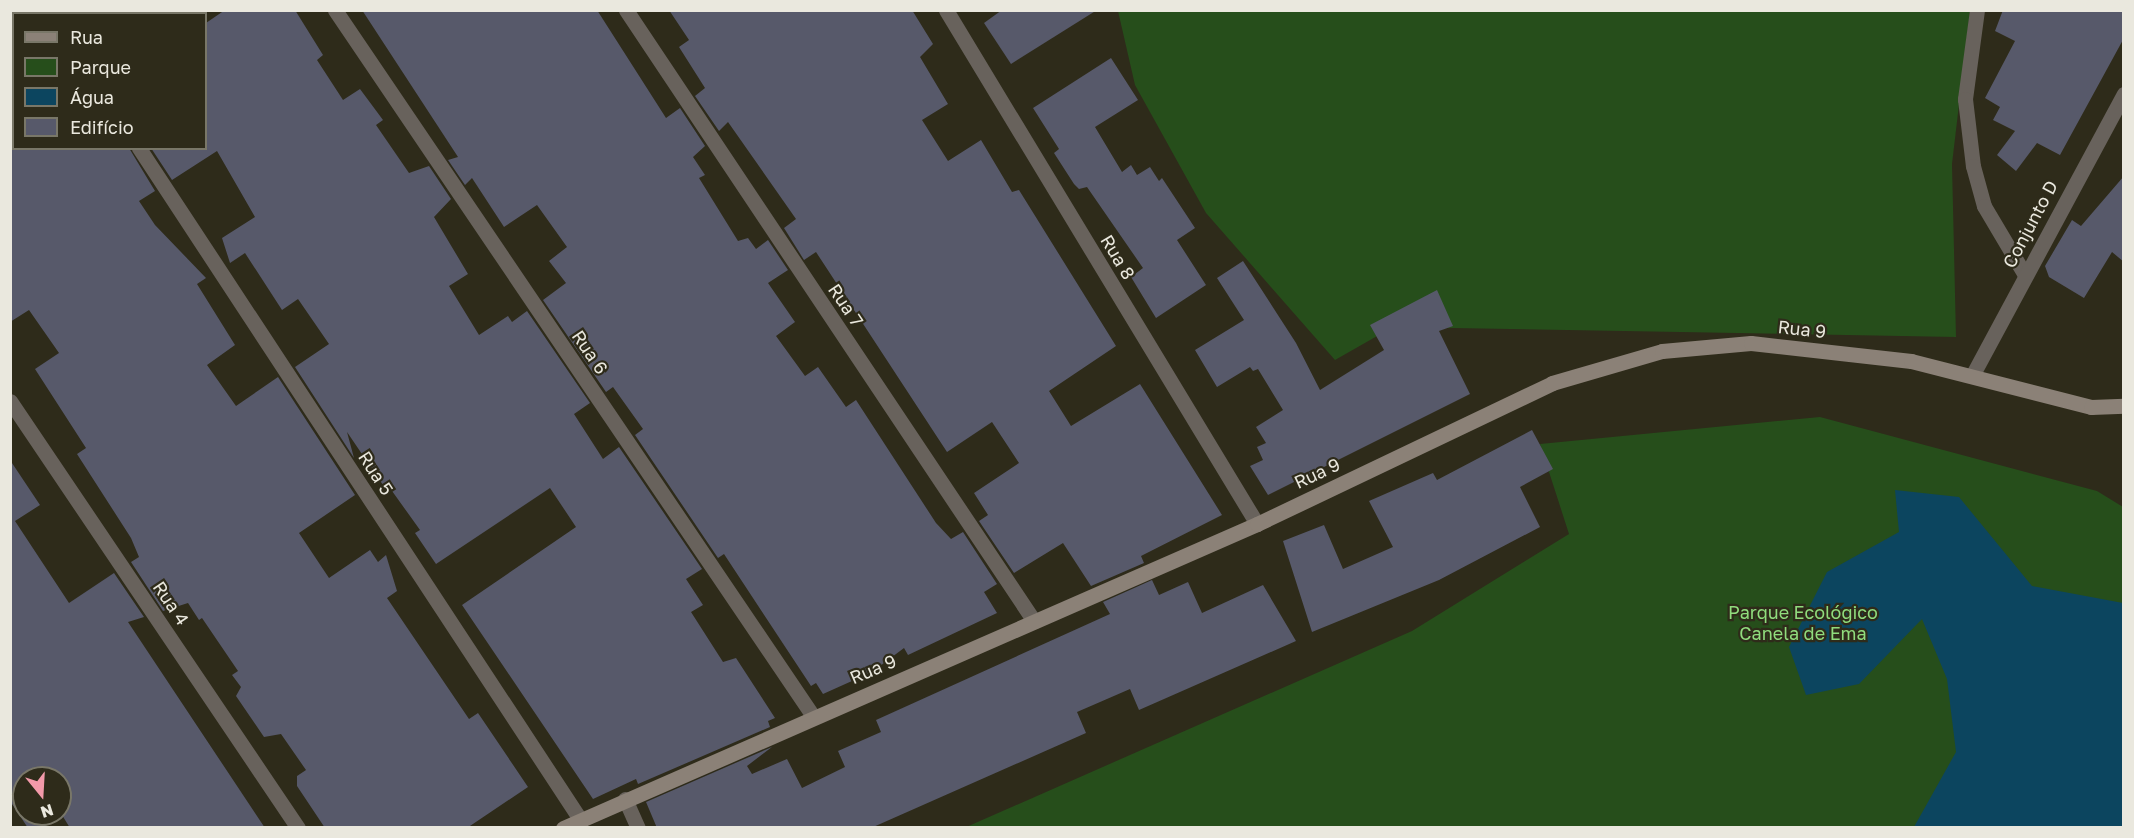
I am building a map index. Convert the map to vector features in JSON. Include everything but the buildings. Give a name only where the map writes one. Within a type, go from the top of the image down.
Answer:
[{"type":"street","name":"Rua 6","points":[[335,10],[813,716]]},
{"type":"street","name":"Rua 7","points":[[626,10],[1034,621]]},
{"type":"street","name":"Rua 8","points":[[946,10],[1257,524]]},
{"type":"street","points":[[1977,10],[1965,99],[1973,166],[1984,206],[2003,244],[2025,275]]},
{"type":"street","name":"Conjunto D","points":[[1973,374],[2124,94]]},
{"type":"street","name":"Rua 5","points":[[140,150],[580,819]]},
{"type":"street","name":"Rua 9","points":[[562,828],[813,716],[1257,524],[1552,383],[1662,351],[1751,343],[1911,361],[1973,374],[2091,407],[2124,406]]},
{"type":"street","name":"Rua 4","points":[[10,401],[298,828]]},
{"type":"street","points":[[625,799],[638,828]]},
{"type":"green space","points":[[1118,11],[1970,11],[1952,164],[1956,337],[1393,327],[1335,360],[1206,213],[1135,85]]},
{"type":"green space","name":"Parque Ecológico Canela de Ema","points":[[1820,417],[2097,491],[2123,507],[2123,827],[964,828],[1412,631],[1569,534],[1540,444]]},
{"type":"water","points":[[1895,490],[1959,497],[2032,586],[2123,603],[2123,827],[1914,827],[1956,752],[1947,679],[1922,619],[1859,684],[1806,695],[1789,647],[1827,572],[1899,532]]}]
